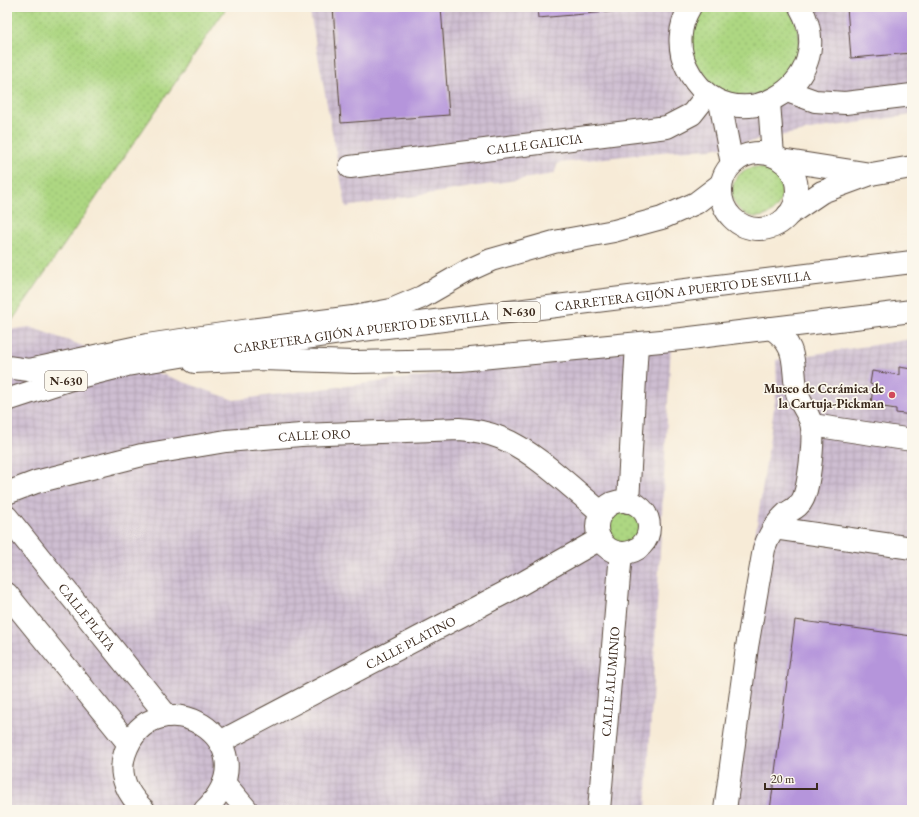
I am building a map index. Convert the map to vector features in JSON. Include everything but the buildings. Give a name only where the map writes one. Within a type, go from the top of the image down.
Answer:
[{"type":"main road","points":[[689,7],[684,18],[680,39],[683,61],[692,80],[714,98],[748,107],[769,102],[787,91],[801,75],[809,55],[810,34],[800,7]]},
{"type":"main road","points":[[787,91],[815,101],[845,103],[912,95]]},
{"type":"main road","points":[[714,98],[732,164]]},
{"type":"main road","name":"CALLE GALICIA","points":[[350,167],[667,127],[692,114],[714,98]]},
{"type":"main road","points":[[769,102],[777,158],[788,167],[796,185],[796,196],[788,215]]},
{"type":"main road","points":[[871,174],[777,158],[762,153],[751,154],[740,157],[725,173],[721,184],[721,195],[724,206],[730,216],[743,226],[759,229],[770,227],[780,222],[822,192],[871,174],[912,167]]},
{"type":"main road","points":[[7,367],[29,370],[147,345],[353,317],[391,310],[422,298],[469,270],[491,260],[554,242],[650,222],[696,203],[721,184]]},
{"type":"main road","name":"CARRETERA GIJÓN A PUERTO DE SEVILLA","points":[[7,400],[71,379],[127,365],[181,356],[354,331],[912,262]]},
{"type":"main road","points":[[127,365],[262,359],[354,362],[460,360],[637,344],[912,311]]},
{"type":"main road","points":[[725,810],[752,612],[764,548],[768,537],[781,518],[796,508],[803,499],[812,455],[813,440],[802,348],[805,335],[815,323]]},
{"type":"main road","points":[[771,328],[787,341],[796,369],[797,393],[810,419],[912,440]]},
{"type":"main road","points":[[127,365],[250,330],[354,331]]},
{"type":"main road","points":[[628,502],[637,344]]},
{"type":"main road","name":"CALLE ORO","points":[[7,493],[36,482],[142,455],[226,442],[301,435],[459,429],[480,431],[502,438],[519,447],[602,512]]},
{"type":"main road","points":[[628,502],[636,504],[643,510],[647,517],[649,530],[644,542],[638,549],[621,553],[613,551],[600,539],[597,526],[602,512],[613,503],[628,502]]},
{"type":"main road","name":"CALLE PLATA","points":[[7,517],[167,716]]},
{"type":"main road","points":[[774,528],[912,548]]},
{"type":"main road","name":"CALLE PLATINO","points":[[220,742],[512,589],[600,539]]},
{"type":"main road","name":"CALLE ALUMINIO","points":[[599,810],[621,553]]},
{"type":"main road","points":[[7,594],[128,743]]},
{"type":"main road","points":[[133,807],[122,773],[123,758],[128,743],[138,730],[151,721],[167,716],[183,716],[198,721],[210,730],[220,742],[226,762],[224,783],[216,799],[205,810]]},
{"type":"main road","points":[[224,783],[247,810]]},
{"type":"shaded area","points":[[309,7],[912,7],[912,115],[821,128],[712,149],[671,151],[558,163],[554,174],[346,207]]},
{"type":"shaded area","points":[[30,327],[234,400],[671,345],[646,810],[7,810],[7,330]]},
{"type":"shaded area","points":[[912,339],[912,810],[715,810],[777,388],[776,360]]},
{"type":"green space","points":[[7,7],[227,7],[7,328]]},
{"type":"green space","points":[[702,7],[787,7],[797,25],[800,46],[797,59],[783,80],[774,87],[752,95],[727,93],[713,86],[695,63],[690,46],[693,25]]},
{"type":"green space","points":[[757,167],[766,169],[777,178],[782,192],[780,201],[771,212],[757,217],[748,215],[737,206],[732,192],[734,183],[743,172]]},
{"type":"green space","points":[[623,501],[633,503],[641,509],[647,517],[649,527],[647,537],[641,545],[633,551],[623,553],[613,551],[605,545],[599,537],[597,527],[599,517],[605,509],[613,503]]},
{"type":"place","name":"Museo de Cerámica de la Cartuja-Pickman","points":[[892,395]]}]
